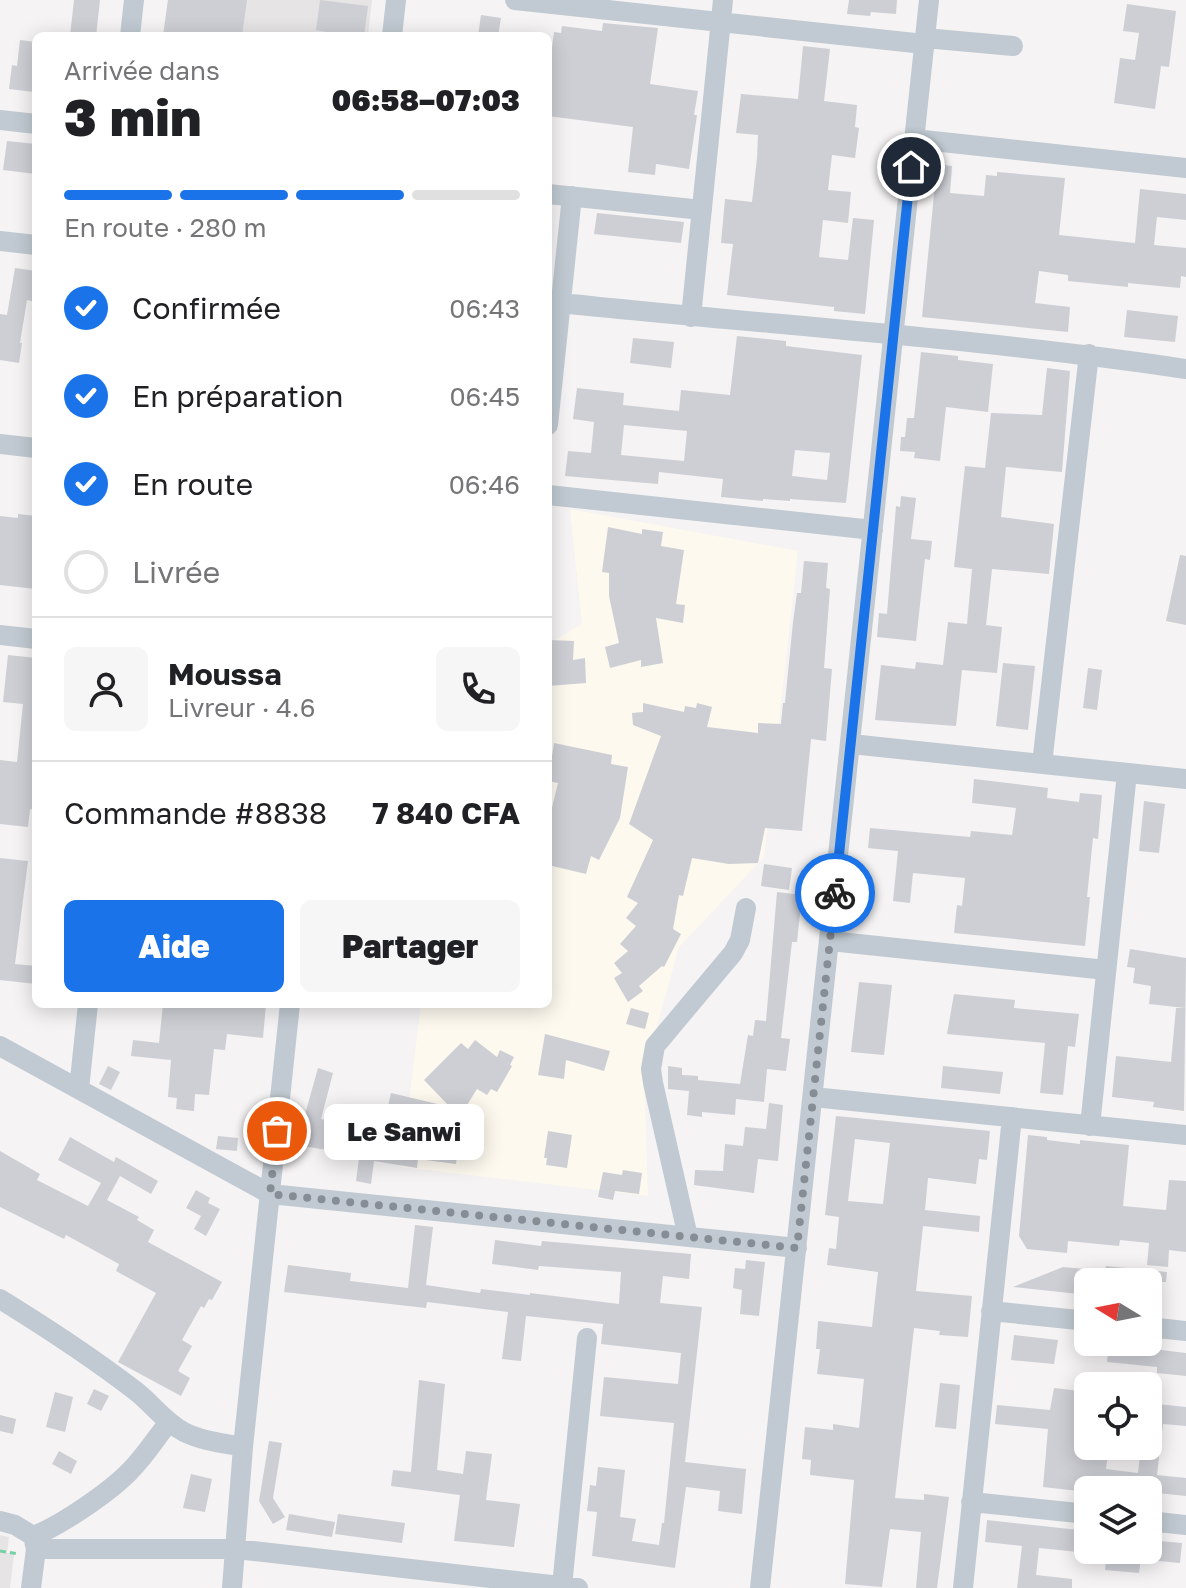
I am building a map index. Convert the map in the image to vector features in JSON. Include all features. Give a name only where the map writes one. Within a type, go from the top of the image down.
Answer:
[{"type":"street","points":[[130,32],[134,0]]},
{"type":"street","points":[[392,32],[396,0]]},
{"type":"street","points":[[515,0],[925,41],[1013,46]]},
{"type":"street","points":[[691,317],[723,0]]},
{"type":"street","points":[[760,1588],[929,0]]},
{"type":"street","points":[[0,120],[32,124]]},
{"type":"street","points":[[914,139],[1186,168]]},
{"type":"street","points":[[552,194],[702,210]]},
{"type":"street","points":[[552,387],[572,196]]},
{"type":"street","points":[[0,241],[32,245]]},
{"type":"street","points":[[561,303],[1089,354],[1186,369]]},
{"type":"street","points":[[1042,764],[1089,354]]},
{"type":"street","points":[[0,444],[32,448]]},
{"type":"street","points":[[552,495],[873,530]]},
{"type":"street","points":[[0,635],[32,639]]},
{"type":"street","points":[[851,744],[1186,779]]},
{"type":"street","points":[[1090,1126],[1127,773]]},
{"type":"street","points":[[688,1237],[651,1069],[655,1046],[733,953],[740,940],[746,908]]},
{"type":"street","points":[[830,941],[1106,970]]},
{"type":"street","points":[[79,1089],[88,1008]]},
{"type":"street","points":[[232,1588],[243,1447],[290,1008]]},
{"type":"street","points":[[0,1046],[270,1194],[797,1248]]},
{"type":"street","points":[[813,1097],[1186,1135]]},
{"type":"street","points":[[963,1588],[1012,1117]]},
{"type":"street","points":[[0,1299],[52,1331],[140,1394],[169,1422],[202,1439],[243,1447]]},
{"type":"street","points":[[991,1311],[1074,1320]]},
{"type":"street","points":[[1162,1328],[1186,1331]]},
{"type":"street","points":[[0,1521],[15,1525],[34,1543],[236,1549],[429,1579],[570,1587],[587,1338]]},
{"type":"street","points":[[31,1588],[34,1543],[131,1471],[169,1422]]},
{"type":"street","points":[[971,1502],[1074,1513]]},
{"type":"street","points":[[1162,1522],[1186,1525]]},
{"type":"shaded area","points":[[168,0],[372,0],[368,32],[164,32]]},
{"type":"shaded area","points":[[570,509],[798,551],[764,857],[679,947],[644,1073],[648,1196],[401,1167],[421,1008],[552,1008],[552,642],[582,624]]},
{"type":"shaded area","points":[[0,1535],[9,1537],[7,1553],[14,1554],[10,1588],[0,1588]]},
{"type":"building","points":[[74,0],[100,0],[96,32],[70,32]]},
{"type":"building","points":[[168,0],[247,0],[243,32],[164,32]]},
{"type":"building","points":[[320,0],[368,6],[365,32],[316,30]]},
{"type":"building","points":[[849,0],[897,0],[896,14],[847,14]]},
{"type":"building","points":[[1127,4],[1176,11],[1169,67],[1161,66],[1155,109],[1114,103],[1120,58],[1135,60],[1139,33],[1123,31]]},
{"type":"building","points":[[481,15],[501,18],[499,32],[479,32]]},
{"type":"building","points":[[603,23],[658,28],[650,84],[698,91],[689,169],[656,164],[655,175],[628,172],[633,127],[552,117],[554,32],[561,33],[562,26],[602,31]]},
{"type":"building","points":[[20,40],[32,42],[32,92],[9,89],[12,65],[17,66]]},
{"type":"building","points":[[803,46],[830,49],[824,101],[857,105],[855,127],[859,128],[855,158],[832,155],[828,190],[851,192],[848,223],[823,220],[819,257],[848,260],[853,218],[874,220],[865,314],[834,311],[834,307],[727,295],[733,244],[721,243],[725,199],[752,202],[757,158],[758,135],[736,133],[741,94],[798,99]]},
{"type":"building","points":[[7,141],[32,144],[32,174],[3,170]]},
{"type":"building","points":[[937,164],[952,166],[950,193],[984,196],[986,175],[997,176],[997,172],[1065,178],[1059,235],[1135,243],[1140,189],[1186,194],[1186,220],[1157,217],[1154,245],[1186,248],[1186,277],[1181,276],[1180,288],[1128,283],[1128,287],[1068,281],[1068,275],[1039,271],[1035,303],[1070,307],[1068,332],[922,317]]},
{"type":"building","points":[[597,213],[684,222],[681,243],[594,234]]},
{"type":"building","points":[[15,268],[32,270],[32,301],[27,300],[19,363],[0,360],[0,314],[7,315]]},
{"type":"building","points":[[1127,310],[1178,316],[1175,342],[1124,337]]},
{"type":"building","points":[[737,336],[786,341],[786,346],[862,355],[846,503],[721,497],[723,479],[659,472],[658,484],[565,476],[568,451],[591,453],[594,422],[573,419],[577,388],[624,393],[623,405],[679,411],[681,390],[730,395]],"holes":[[[624,425],[687,431],[684,461],[621,455]],[[795,450],[830,453],[827,480],[792,476]]]},
{"type":"building","points":[[633,338],[674,342],[671,368],[630,363]]},
{"type":"building","points":[[921,352],[993,364],[988,412],[946,407],[940,461],[914,458],[915,452],[900,451],[907,418],[914,418]]},
{"type":"building","points":[[1047,368],[1070,371],[1062,472],[1006,467],[1001,517],[1054,524],[1049,574],[992,569],[986,625],[1002,627],[997,673],[962,670],[956,726],[875,720],[881,665],[915,669],[916,662],[943,665],[948,622],[967,624],[972,569],[954,567],[965,466],[985,468],[991,413],[1042,415]]},
{"type":"building","points":[[901,496],[916,498],[911,539],[932,541],[930,560],[925,559],[916,641],[877,637],[879,613],[887,614],[896,506],[900,507]]},
{"type":"building","points":[[18,514],[32,516],[32,589],[0,585],[0,516],[18,518]]},
{"type":"building","points":[[608,527],[642,534],[642,529],[663,532],[661,546],[684,550],[676,604],[685,605],[683,623],[656,618],[663,663],[641,667],[641,660],[610,668],[605,647],[619,643],[609,596],[609,573],[602,572]]},
{"type":"building","points":[[1180,555],[1186,556],[1186,625],[1166,621]]},
{"type":"building","points":[[804,561],[828,563],[826,588],[830,589],[824,668],[832,669],[826,741],[811,739],[802,831],[765,828],[758,863],[729,864],[692,858],[683,896],[679,895],[673,929],[681,934],[664,967],[639,986],[643,991],[628,1002],[614,978],[622,973],[614,963],[628,951],[620,944],[636,926],[626,918],[638,903],[627,897],[653,840],[629,824],[661,736],[633,725],[632,713],[643,712],[643,703],[684,712],[685,706],[696,708],[697,703],[712,707],[707,727],[758,733],[758,723],[781,724],[797,593],[801,593]]},
{"type":"building","points":[[552,640],[574,641],[573,660],[585,658],[586,683],[552,686]]},
{"type":"building","points":[[8,655],[32,658],[32,810],[28,827],[0,824],[0,760],[17,762],[23,704],[3,702]]},
{"type":"building","points":[[1003,663],[1035,666],[1028,730],[996,726]]},
{"type":"building","points":[[1088,668],[1102,670],[1097,710],[1083,708]]},
{"type":"building","points":[[554,743],[612,755],[611,764],[628,767],[620,818],[599,860],[591,856],[586,874],[552,866],[552,808],[558,783],[552,782]]},
{"type":"building","points":[[974,779],[1048,788],[1047,798],[1079,802],[1080,793],[1102,795],[1098,839],[1093,838],[1085,946],[954,933],[957,905],[962,906],[965,878],[913,873],[910,903],[893,901],[898,851],[868,848],[870,828],[970,837],[971,831],[1012,835],[1016,808],[972,803]]},
{"type":"building","points":[[1144,801],[1165,804],[1159,853],[1139,851]]},
{"type":"building","points":[[0,858],[28,861],[15,964],[32,966],[32,984],[0,980]]},
{"type":"building","points":[[764,864],[792,868],[789,890],[761,886]]},
{"type":"building","points":[[777,892],[802,895],[797,942],[792,942],[781,1038],[790,1039],[786,1071],[767,1069],[764,1102],[736,1099],[735,1115],[702,1112],[702,1117],[687,1115],[689,1091],[668,1089],[668,1066],[682,1068],[682,1075],[698,1076],[698,1080],[740,1084],[748,1035],[753,1036],[755,1020],[766,1021]]},
{"type":"building","points":[[1130,949],[1186,958],[1184,1111],[1153,1107],[1154,1102],[1112,1097],[1116,1056],[1171,1062],[1176,1008],[1185,1008],[1149,1004],[1151,986],[1133,983],[1135,968],[1127,967]]},
{"type":"building","points":[[859,982],[892,985],[884,1055],[851,1052]]},
{"type":"building","points":[[954,994],[1015,1000],[1014,1008],[1079,1014],[1075,1047],[1068,1046],[1063,1095],[1040,1093],[1045,1043],[947,1034]]},
{"type":"building","points":[[163,1008],[266,1008],[263,1038],[227,1034],[225,1050],[214,1049],[209,1095],[195,1094],[194,1111],[176,1109],[177,1098],[168,1097],[171,1060],[131,1056],[133,1040],[159,1043]]},
{"type":"building","points":[[631,1008],[649,1013],[645,1029],[626,1024]]},
{"type":"building","points":[[545,1034],[610,1051],[604,1071],[566,1060],[564,1079],[538,1075]]},
{"type":"building","points":[[475,1040],[497,1057],[500,1050],[514,1057],[497,1092],[491,1089],[487,1095],[477,1089],[446,1139],[459,1140],[456,1164],[418,1159],[417,1168],[374,1161],[371,1184],[356,1181],[360,1151],[303,1146],[305,1135],[301,1134],[304,1118],[318,1068],[333,1073],[321,1119],[381,1130],[379,1141],[417,1149],[423,1118],[387,1110],[391,1093],[450,1107],[424,1080],[461,1043],[468,1049]]},
{"type":"building","points":[[108,1066],[120,1072],[111,1090],[99,1084]]},
{"type":"building","points":[[943,1066],[1003,1072],[1000,1094],[941,1088]]},
{"type":"building","points":[[769,1103],[783,1105],[778,1161],[758,1159],[754,1193],[694,1185],[695,1170],[723,1171],[725,1144],[743,1146],[745,1127],[766,1129]]},
{"type":"building","points":[[836,1116],[990,1131],[987,1160],[979,1159],[976,1184],[928,1178],[925,1210],[980,1216],[979,1232],[923,1226],[916,1291],[972,1296],[968,1337],[939,1335],[940,1331],[914,1328],[895,1498],[924,1500],[924,1494],[949,1497],[937,1588],[916,1588],[921,1532],[890,1529],[882,1587],[845,1584],[854,1480],[810,1475],[811,1460],[802,1459],[805,1427],[833,1430],[833,1424],[859,1428],[864,1379],[817,1374],[820,1349],[816,1349],[818,1321],[872,1327],[878,1272],[827,1265],[829,1248],[836,1249],[839,1217],[825,1215]],"holes":[[[855,1139],[890,1143],[883,1204],[848,1201]]]},
{"type":"building","points":[[548,1131],[572,1135],[567,1168],[546,1165],[547,1158],[544,1158]]},
{"type":"building","points":[[1028,1135],[1080,1144],[1080,1140],[1129,1145],[1123,1206],[1166,1210],[1169,1180],[1186,1181],[1186,1252],[1169,1250],[1168,1267],[1147,1265],[1149,1243],[1120,1240],[1119,1246],[1068,1241],[1067,1253],[1027,1249],[1019,1236]]},
{"type":"building","points":[[218,1136],[238,1138],[237,1151],[216,1149]]},
{"type":"building","points":[[70,1137],[114,1162],[116,1157],[158,1181],[151,1194],[120,1176],[107,1200],[139,1217],[137,1220],[154,1230],[148,1242],[222,1282],[212,1300],[209,1299],[204,1308],[201,1306],[182,1340],[192,1346],[178,1371],[190,1378],[181,1396],[118,1362],[156,1293],[116,1271],[119,1264],[66,1235],[64,1239],[0,1207],[0,1151],[40,1174],[37,1180],[88,1206],[101,1183],[58,1160]]},
{"type":"building","points":[[623,1170],[642,1173],[639,1194],[615,1191],[613,1200],[598,1197],[603,1172],[622,1175]]},
{"type":"building","points":[[196,1190],[210,1198],[208,1203],[220,1209],[206,1236],[194,1229],[201,1216],[186,1208]]},
{"type":"building","points":[[415,1225],[433,1227],[426,1285],[480,1293],[481,1289],[619,1304],[621,1272],[539,1266],[538,1270],[492,1264],[495,1240],[541,1246],[542,1241],[691,1254],[689,1279],[663,1276],[660,1303],[702,1307],[685,1462],[746,1469],[742,1514],[718,1511],[720,1491],[686,1487],[675,1568],[592,1556],[597,1512],[587,1511],[590,1485],[596,1486],[598,1467],[625,1470],[620,1517],[636,1519],[632,1541],[659,1545],[674,1423],[600,1416],[604,1377],[678,1384],[681,1353],[601,1344],[603,1324],[526,1316],[521,1361],[502,1359],[508,1312],[427,1302],[426,1308],[284,1292],[288,1265],[351,1273],[350,1281],[408,1288]]},
{"type":"building","points":[[746,1260],[765,1262],[759,1316],[740,1314],[742,1290],[733,1288],[735,1268],[745,1269]]},
{"type":"building","points":[[1063,1267],[1074,1268],[1074,1294],[1013,1287]]},
{"type":"building","points":[[1162,1272],[1167,1272],[1166,1282],[1162,1282]]},
{"type":"building","points":[[1014,1335],[1058,1340],[1054,1364],[1011,1360]]},
{"type":"building","points":[[1162,1350],[1186,1353],[1186,1376],[1157,1372],[1157,1367],[1107,1362],[1108,1356],[1162,1356]]},
{"type":"building","points":[[419,1380],[445,1384],[437,1470],[463,1474],[466,1451],[492,1454],[486,1500],[520,1504],[514,1547],[454,1541],[460,1495],[391,1486],[393,1470],[411,1472]]},
{"type":"building","points":[[940,1383],[960,1385],[956,1429],[935,1427]]},
{"type":"building","points":[[1054,1388],[1074,1390],[1074,1460],[1107,1460],[1106,1469],[1138,1473],[1139,1460],[1159,1460],[1157,1475],[1186,1478],[1186,1496],[1162,1493],[1162,1476],[1074,1476],[1074,1490],[1043,1487],[1048,1429],[995,1424],[997,1405],[1050,1410]]},
{"type":"building","points":[[94,1389],[109,1396],[101,1411],[87,1404]]},
{"type":"building","points":[[55,1392],[73,1397],[65,1432],[46,1427]]},
{"type":"building","points":[[1162,1404],[1186,1407],[1186,1426],[1163,1424],[1162,1432]]},
{"type":"building","points":[[0,1415],[16,1419],[13,1434],[0,1431]]},
{"type":"building","points":[[269,1441],[282,1443],[273,1498],[285,1517],[273,1524],[259,1501]]},
{"type":"building","points":[[59,1451],[77,1461],[71,1474],[52,1464]]},
{"type":"building","points":[[191,1474],[212,1479],[205,1512],[183,1508]]},
{"type":"building","points":[[289,1514],[335,1522],[332,1537],[286,1530]]},
{"type":"building","points":[[338,1514],[405,1523],[402,1543],[335,1534]]},
{"type":"building","points":[[987,1520],[1074,1529],[1074,1552],[1039,1548],[1036,1575],[1072,1579],[1072,1588],[1017,1588],[1022,1546],[985,1542]]},
{"type":"building","points":[[1162,1541],[1182,1543],[1180,1563],[1162,1561]]},
{"type":"building","points":[[1106,1564],[1140,1564],[1139,1573],[1105,1570]]},
{"type":"way so far","points":[[277,1131],[270,1194],[797,1248],[835,893]]},
{"type":"place","name":"Le Sanwi","points":[[277,1131]]},
{"type":"route","points":[[835,893],[911,167]]}]
